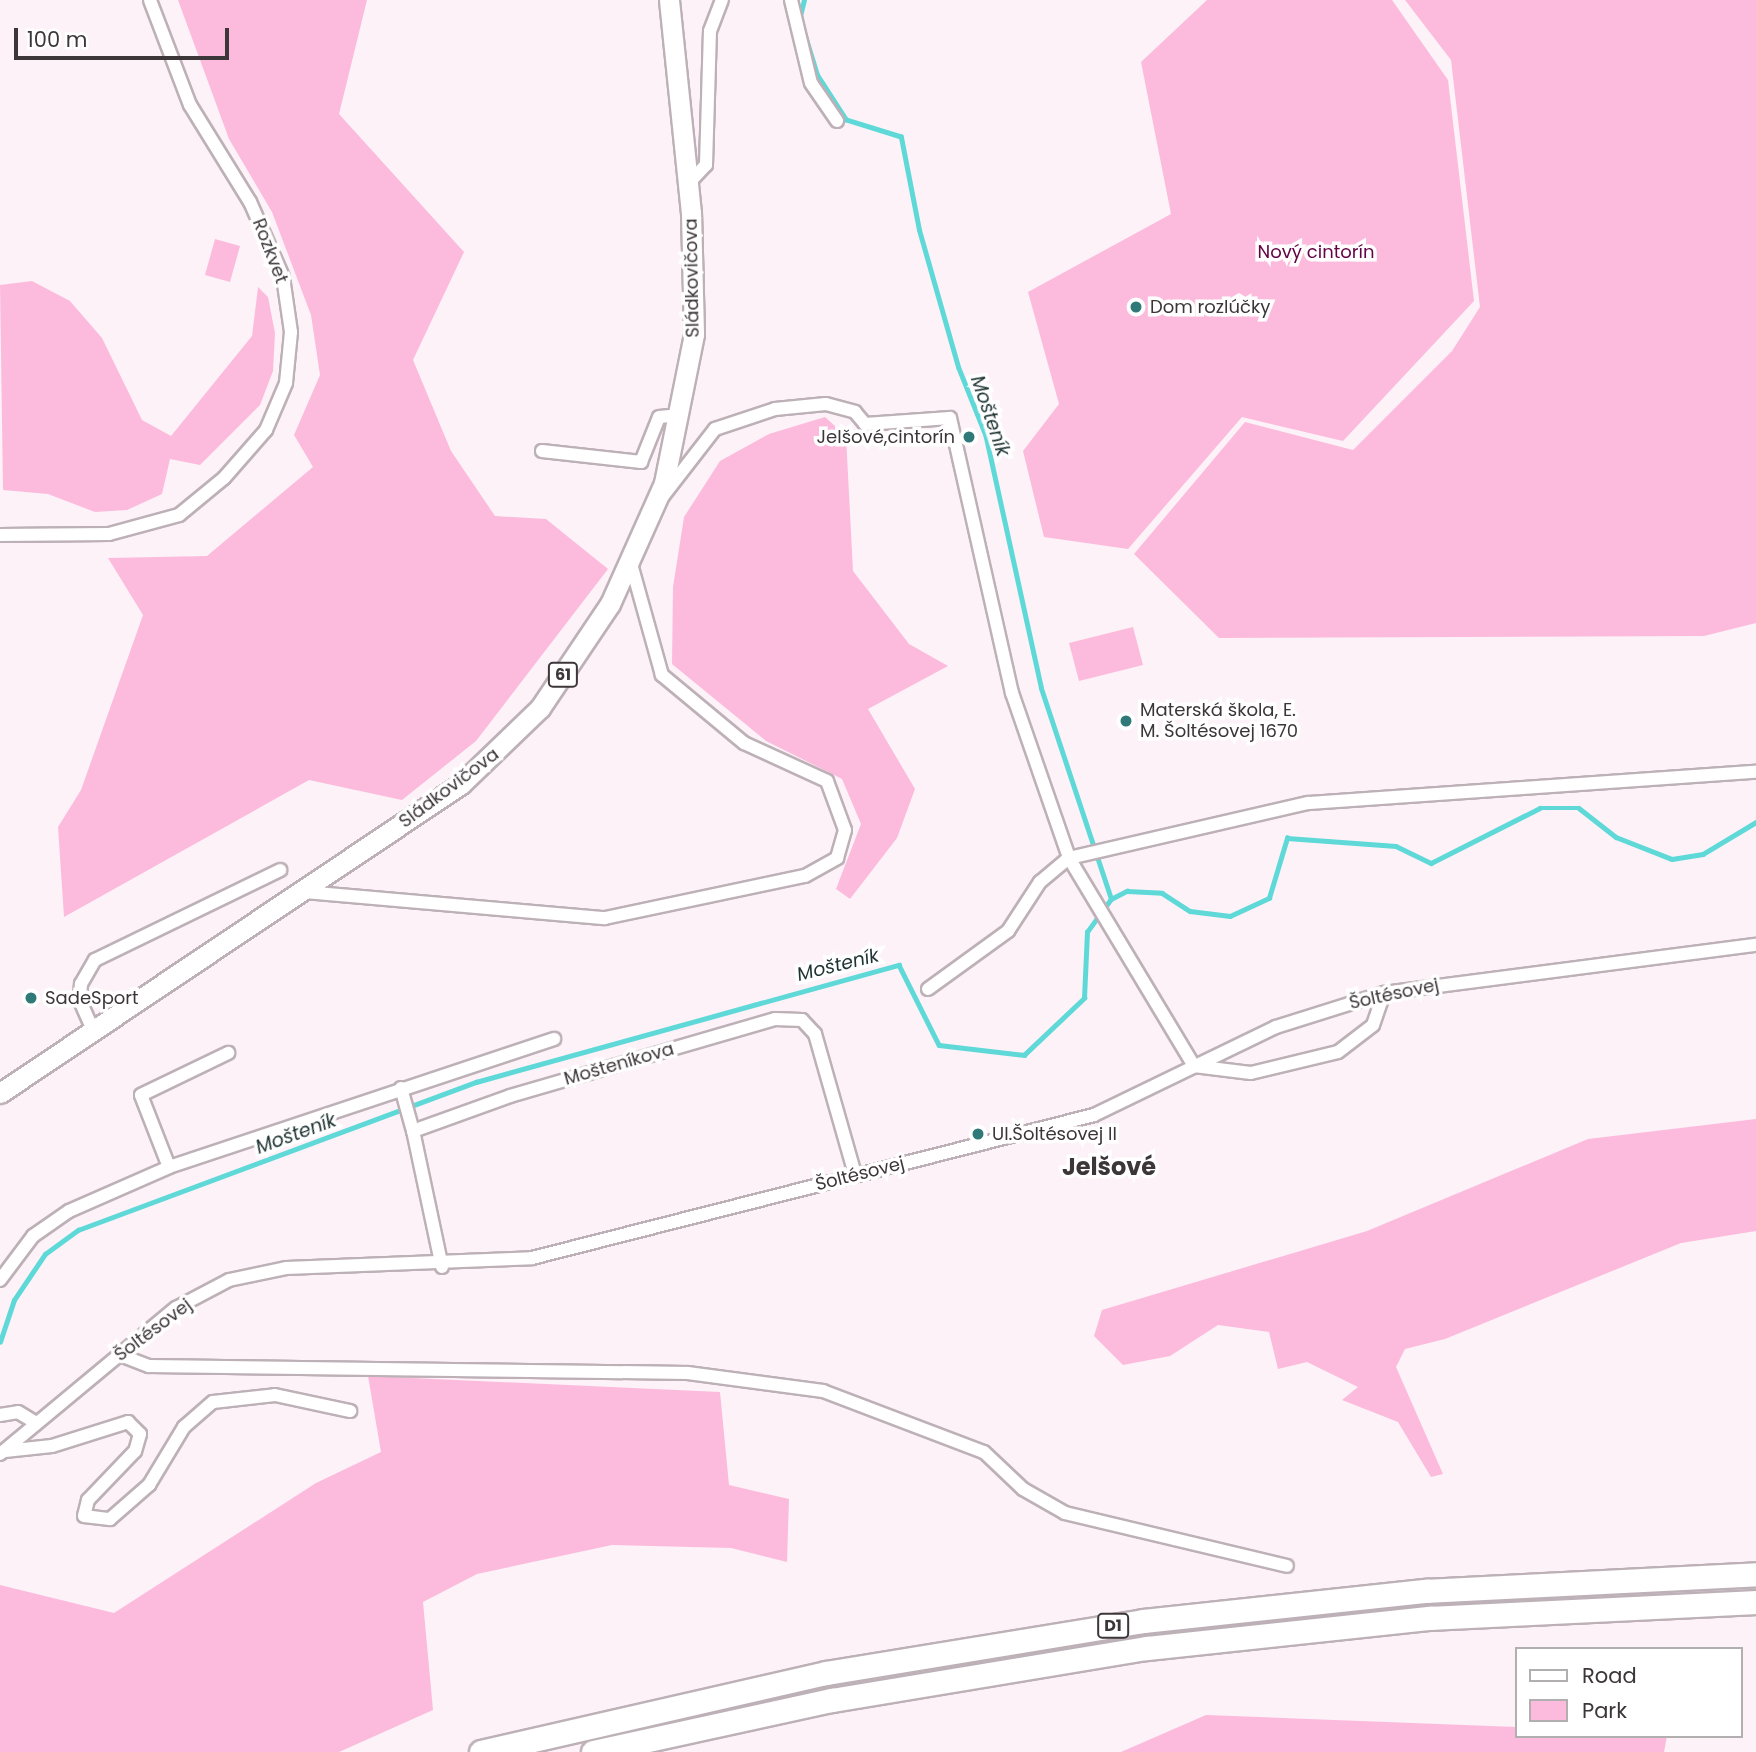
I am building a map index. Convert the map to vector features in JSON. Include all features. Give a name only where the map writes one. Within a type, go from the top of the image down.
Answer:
[{"type":"highway","name":"D1","points":[[481,1752],[813,1676],[1143,1621],[1426,1591],[1756,1574]]},
{"type":"highway","name":"D1","points":[[593,1752],[846,1697],[1146,1648],[1430,1618],[1756,1602]]},
{"type":"main road","name":"Sládkovičova","points":[[0,1093],[305,892],[461,784],[516,736],[578,653],[631,564],[657,502],[681,415],[696,302],[688,183],[669,0]]},
{"type":"street","name":"Rozkvet","points":[[0,535],[109,534],[179,515],[224,478],[265,430],[286,383],[291,332],[283,276],[250,202],[190,106],[150,0]]},
{"type":"street","points":[[688,183],[706,165],[710,31],[722,0]]},
{"type":"street","points":[[791,0],[811,83],[837,121]]},
{"type":"street","points":[[657,502],[715,429],[775,410],[826,404],[855,412],[865,424],[950,418],[1012,693],[1069,858],[1194,1066],[1251,1073],[1338,1052],[1373,1025],[1384,993]]},
{"type":"street","points":[[542,451],[641,462],[659,417],[681,415]]},
{"type":"street","points":[[305,892],[605,918],[805,876],[837,858],[845,830],[827,781],[744,743],[662,675],[631,564]]},
{"type":"street","points":[[928,989],[1008,931],[1040,881],[1069,858],[1308,803],[1756,772]]},
{"type":"street","points":[[93,1030],[80,1001],[80,984],[95,960],[280,870]]},
{"type":"street","name":"Šoltésovej","points":[[2,1453],[176,1308],[229,1280],[286,1268],[442,1267],[532,1258],[1102,1112],[1295,1020],[1384,993],[1756,945]]},
{"type":"street","name":"Mošteníkova","points":[[413,1131],[509,1096],[775,1019],[802,1020],[815,1034],[855,1174]]},
{"type":"street","points":[[0,1280],[33,1236],[69,1211],[169,1167],[554,1039]]},
{"type":"street","points":[[169,1167],[141,1095],[229,1053]]},
{"type":"street","points":[[401,1088],[442,1267]]},
{"type":"street","points":[[120,1355],[149,1366],[688,1373],[823,1391],[984,1452],[1023,1489],[1065,1513],[1287,1566]]},
{"type":"street","points":[[2,1453],[52,1446],[128,1422],[140,1434],[135,1451],[88,1500],[84,1516],[110,1519],[149,1485],[184,1427],[213,1402],[275,1395],[350,1411]]},
{"type":"street","points":[[0,1416],[18,1412],[36,1423]]},
{"type":"green space","points":[[178,0],[367,0],[339,114],[464,252],[413,360],[451,451],[495,516],[546,519],[608,569],[476,741],[402,800],[309,780],[64,917],[58,827],[81,790],[143,615],[108,558],[207,556],[313,467],[294,435],[320,375],[311,315],[272,212],[229,139]]},
{"type":"green space","name":"Nový cintorín","points":[[1207,0],[1392,0],[1448,80],[1474,301],[1343,441],[1242,417],[1128,549],[1044,537],[1023,451],[1059,404],[1028,292],[1171,214],[1141,62]]},
{"type":"green space","points":[[1405,0],[1756,0],[1756,623],[1704,636],[1219,638],[1134,554],[1245,422],[1353,450],[1452,351],[1480,307],[1451,60]]},
{"type":"green space","points":[[215,239],[240,246],[230,282],[205,275]]},
{"type":"green space","points":[[32,281],[70,301],[102,338],[142,420],[171,436],[252,336],[258,287],[268,297],[275,333],[273,371],[260,405],[200,465],[170,459],[162,494],[127,510],[95,512],[48,494],[3,490],[0,285]]},
{"type":"green space","points":[[825,417],[846,436],[853,571],[909,644],[948,666],[868,709],[915,789],[897,838],[850,899],[836,889],[861,824],[842,779],[766,741],[672,664],[673,587],[684,517],[720,461],[769,434]]},
{"type":"green space","points":[[1133,627],[1143,665],[1079,681],[1069,643]]},
{"type":"green space","points":[[1756,1119],[1756,1231],[1681,1243],[1445,1339],[1405,1349],[1396,1367],[1443,1474],[1431,1477],[1398,1422],[1342,1400],[1358,1387],[1307,1362],[1278,1369],[1269,1332],[1218,1325],[1170,1356],[1123,1365],[1094,1336],[1102,1310],[1367,1231],[1588,1139]]},
{"type":"green space","points":[[368,1376],[720,1392],[729,1485],[789,1499],[787,1562],[731,1548],[612,1545],[477,1574],[423,1602],[433,1710],[339,1752],[0,1752],[0,1585],[114,1613],[316,1483],[381,1452]]},
{"type":"green space","points":[[1206,1715],[1514,1727],[1514,1738],[1667,1738],[1664,1752],[1121,1752]]},
{"type":"waterway","name":"Mošteník","points":[[800,16],[804,0]]},
{"type":"waterway","name":"Mošteník","points":[[0,1342],[14,1300],[45,1254],[78,1230],[476,1082],[899,965],[939,1045],[1024,1055],[1084,998],[1087,932],[1111,899],[1041,688],[986,437],[958,367],[919,230],[901,137],[846,120],[817,75],[806,38]]},
{"type":"waterway","points":[[1111,899],[1127,891],[1162,893],[1190,911],[1230,916],[1269,898],[1287,838],[1396,846],[1431,863],[1540,808],[1579,808],[1616,837],[1672,859],[1703,854],[1756,822]]},
{"type":"place","name":"Dom rozlúčky","points":[[1136,307]]},
{"type":"place","name":"Jelšové,cintorín","points":[[969,437]]},
{"type":"place","name":"Materská škola, E. M. Šoltésovej 1670","points":[[1126,721]]},
{"type":"place","name":"SadeSport","points":[[31,998]]},
{"type":"place","name":"Ul.Šoltésovej II","points":[[978,1134]]},
{"type":"district","name":"Jelšové","points":[[1109,1167]]}]
